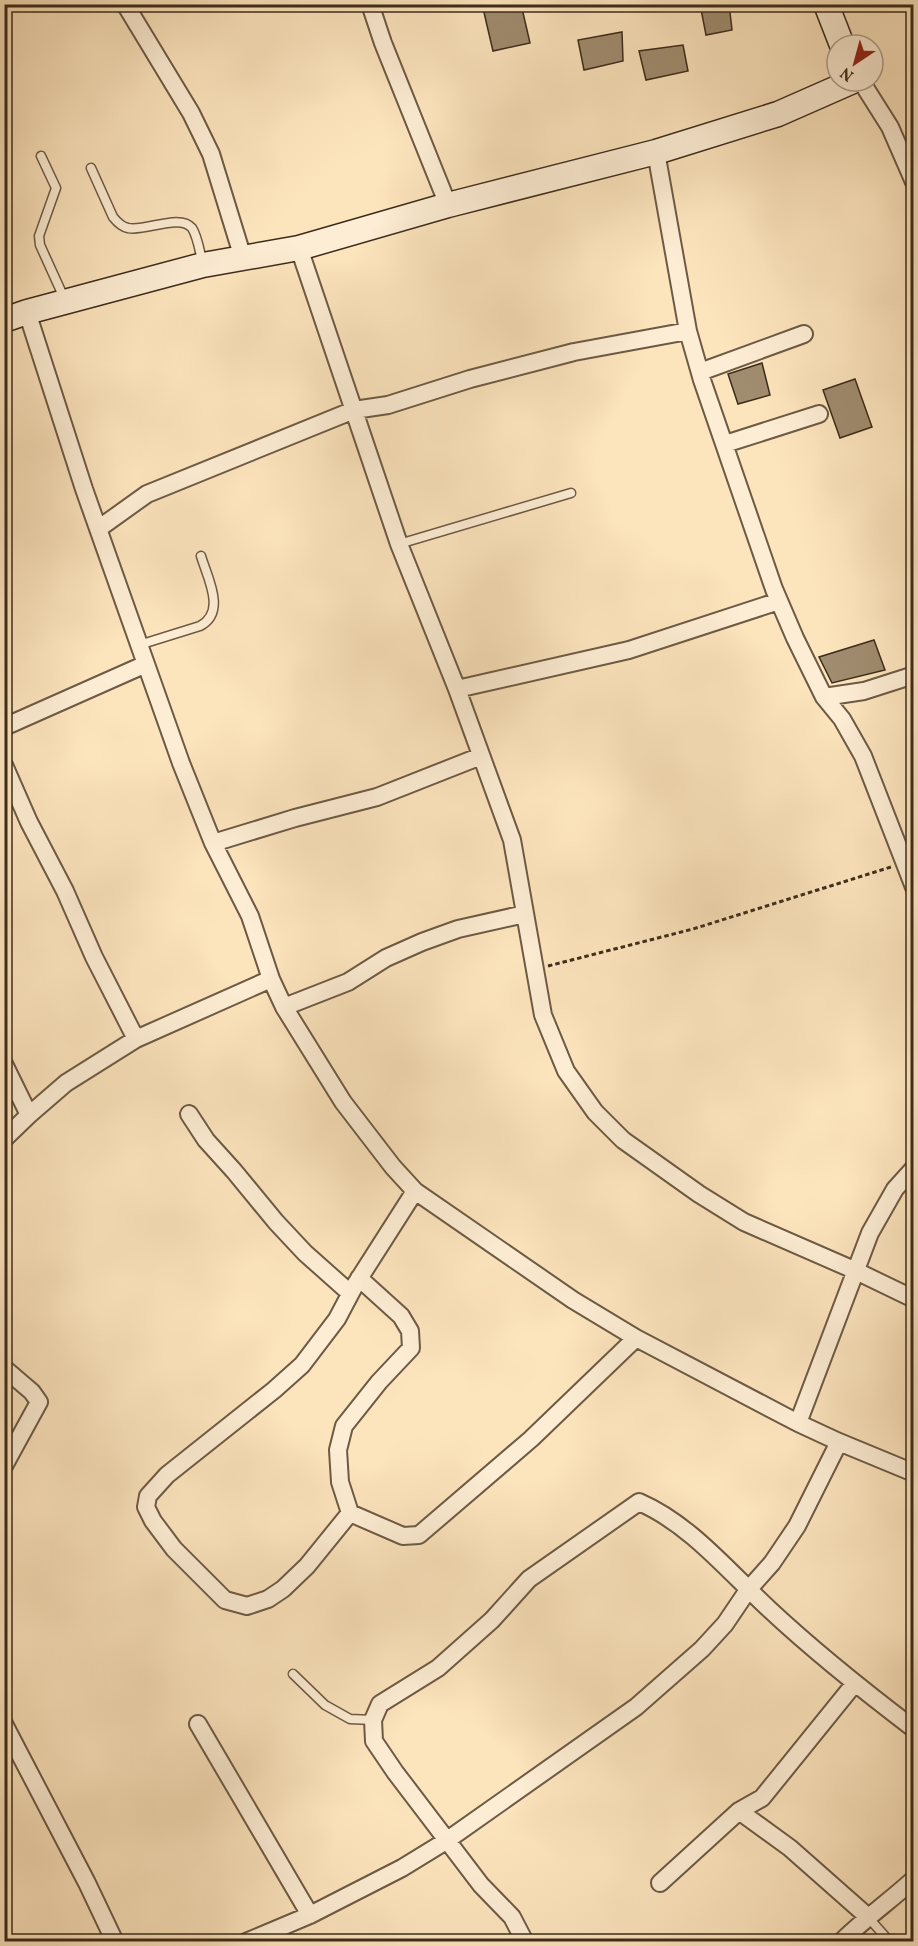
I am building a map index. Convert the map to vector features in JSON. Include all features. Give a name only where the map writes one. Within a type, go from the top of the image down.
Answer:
[{"type":"street","points":[[125,4],[191,113],[211,154],[243,258]]},
{"type":"street","points":[[370,4],[382,44],[448,205]]},
{"type":"street","points":[[826,4],[837,33]]},
{"type":"street","points":[[4,320],[203,265],[299,248],[448,205],[656,152],[778,114],[826,93]]},
{"type":"street","points":[[869,93],[890,127],[914,182]]},
{"type":"street","points":[[656,152],[688,331],[724,444],[779,601],[824,697],[842,719],[863,756],[914,887]]},
{"type":"street","points":[[299,248],[399,544],[457,689],[513,840],[543,1015],[566,1071],[595,1112],[623,1140],[699,1194],[744,1222],[914,1299]]},
{"type":"street","points":[[27,312],[98,529],[181,763],[213,843],[250,916],[271,979],[284,1007],[343,1102],[393,1167],[415,1191],[573,1300],[636,1338],[798,1423],[914,1473]]},
{"type":"street","points":[[98,529],[147,494],[354,410],[388,405],[470,379],[574,352],[688,331]]},
{"type":"street","points":[[700,372],[804,334]]},
{"type":"street","points":[[724,444],[819,414]]},
{"type":"street","points":[[457,689],[628,650],[779,601]]},
{"type":"street","points":[[4,727],[146,664]]},
{"type":"street","points":[[824,697],[864,691],[914,675]]},
{"type":"street","points":[[213,843],[295,818],[377,797],[481,756]]},
{"type":"street","points":[[4,765],[94,957],[136,1039]]},
{"type":"street","points":[[284,1007],[348,982],[386,958],[422,942],[458,929],[525,914]]},
{"type":"street","points":[[4,1139],[66,1083],[136,1039],[271,979]]},
{"type":"street","points":[[4,1064],[29,1115]]},
{"type":"street","points":[[189,1114],[206,1140],[276,1222],[305,1253],[350,1293]]},
{"type":"street","points":[[798,1423],[854,1270],[870,1233],[895,1189],[914,1168]]},
{"type":"street","points":[[350,1513],[307,1566],[283,1589],[268,1599],[247,1606],[225,1600],[174,1549],[153,1521],[146,1507],[148,1496],[167,1475],[302,1365],[337,1319],[359,1278],[415,1191]]},
{"type":"street","points":[[359,1278],[401,1316],[410,1331],[411,1348],[379,1382],[344,1426],[338,1450],[340,1482],[350,1513],[403,1536],[419,1535],[531,1439],[636,1338]]},
{"type":"street","points":[[4,1368],[32,1392],[39,1402],[4,1466]]},
{"type":"street","points":[[246,1941],[310,1915],[402,1868],[446,1841],[636,1707],[702,1649],[725,1624],[748,1590],[772,1563],[797,1526],[839,1442]]},
{"type":"street","points":[[525,1941],[512,1917],[481,1885],[446,1841],[374,1741],[373,1720],[380,1704],[438,1668],[492,1620],[529,1579],[639,1502],[655,1509],[713,1554],[748,1590],[818,1654],[914,1729]]},
{"type":"street","points":[[660,1883],[739,1810],[762,1797],[855,1683]]},
{"type":"street","points":[[4,1724],[115,1941]]},
{"type":"street","points":[[198,1724],[310,1915]]},
{"type":"street","points":[[739,1810],[790,1848],[867,1916]]},
{"type":"street","points":[[841,1941],[867,1916],[893,1898],[914,1879]]},
{"type":"lane","points":[[41,156],[56,188],[39,236],[40,245],[66,301]]},
{"type":"lane","points":[[91,168],[113,217],[119,224],[129,229],[182,222],[191,226],[203,265]]},
{"type":"lane","points":[[399,544],[571,493]]},
{"type":"lane","points":[[139,645],[200,626],[206,623],[211,616],[215,602],[201,556]]},
{"type":"lane","points":[[293,1674],[325,1705],[350,1719],[373,1720]]},
{"type":"lane","points":[[867,1916],[890,1941]]},
{"type":"path","points":[[535,970],[693,929],[904,863]]},
{"type":"building","points":[[482,4],[521,4],[530,43],[493,51]]},
{"type":"building","points":[[700,4],[729,4],[732,30],[706,35]]},
{"type":"building","points":[[622,32],[623,61],[584,70],[578,40]]},
{"type":"building","points":[[683,45],[688,71],[646,80],[639,51]]},
{"type":"building","points":[[762,363],[770,395],[738,404],[728,374]]},
{"type":"building","points":[[855,379],[872,427],[840,438],[823,390]]},
{"type":"building","points":[[874,640],[885,670],[832,683],[819,657]]}]
